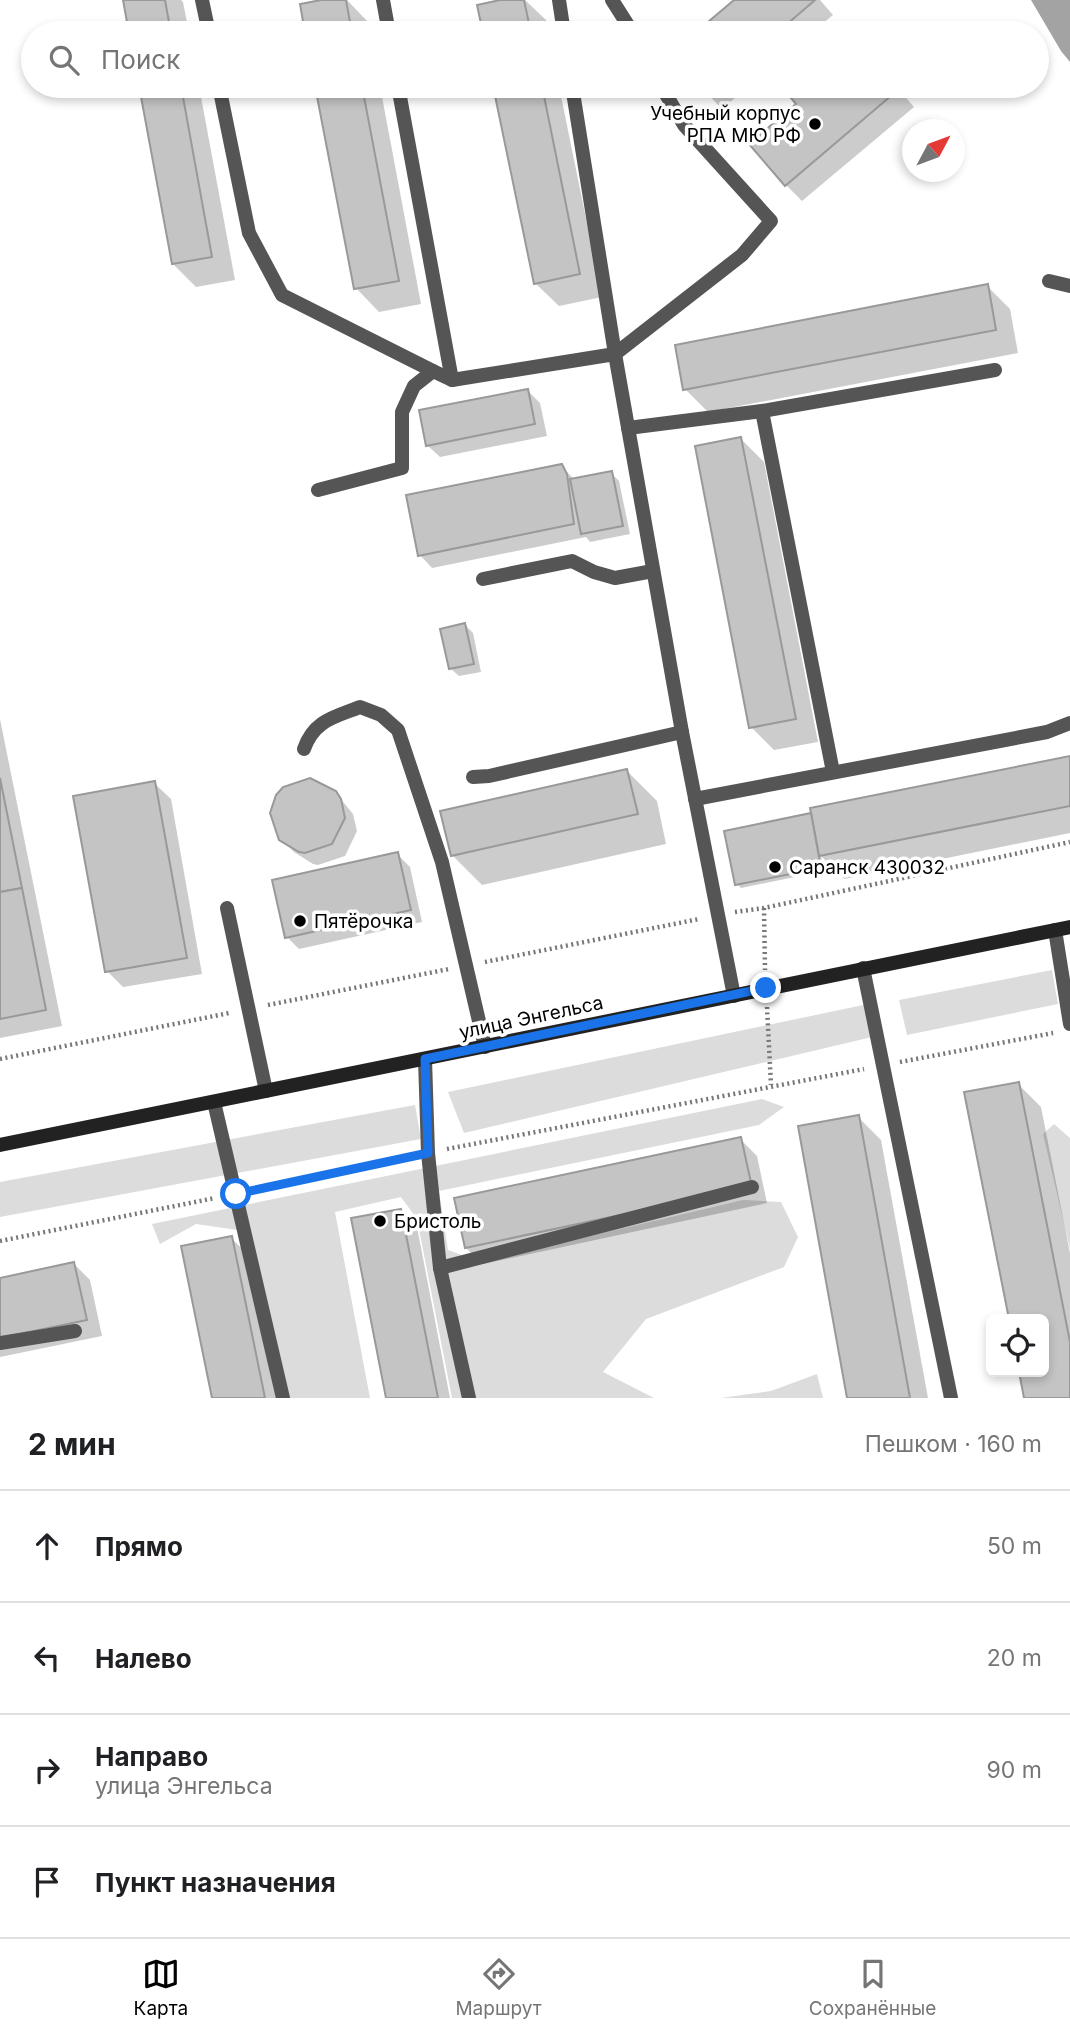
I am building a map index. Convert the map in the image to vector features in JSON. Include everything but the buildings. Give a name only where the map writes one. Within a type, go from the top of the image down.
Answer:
[{"type":"main road","name":"улица Энгельса","points":[[0,1145],[1070,927]]},
{"type":"lane","points":[[202,0],[206,21]]},
{"type":"lane","points":[[383,0],[387,21]]},
{"type":"lane","points":[[559,0],[562,21]]},
{"type":"lane","points":[[612,0],[625,21]]},
{"type":"lane","points":[[221,98],[249,233],[282,295],[452,380],[615,354],[742,255],[771,221],[684,125],[668,98]]},
{"type":"lane","points":[[400,98],[452,380]]},
{"type":"lane","points":[[574,98],[653,571],[734,996]]},
{"type":"lane","points":[[1049,281],[1070,286]]},
{"type":"lane","points":[[628,428],[762,411],[995,370]]},
{"type":"lane","points":[[318,490],[402,468],[402,412],[414,386],[433,371]]},
{"type":"lane","points":[[762,411],[833,772]]},
{"type":"lane","points":[[483,579],[572,561],[594,572],[615,578],[653,571]]},
{"type":"lane","points":[[304,749],[308,737],[326,719],[360,707],[381,715],[398,730],[442,862],[485,1046]]},
{"type":"lane","points":[[695,799],[1047,732],[1070,723]]},
{"type":"lane","points":[[473,777],[489,776],[682,732]]},
{"type":"lane","points":[[227,908],[266,1091]]},
{"type":"lane","points":[[1055,930],[1070,1024]]},
{"type":"lane","points":[[863,968],[951,1398]]},
{"type":"lane","points":[[425,1059],[428,1153],[440,1268],[469,1398]]},
{"type":"lane","points":[[214,1102],[283,1398]]},
{"type":"lane","points":[[440,1268],[752,1187]]},
{"type":"lane","points":[[0,1343],[75,1331]]},
{"type":"path","points":[[0,1059],[764,908],[1070,842]]},
{"type":"path","points":[[0,1241],[428,1153],[1057,1032]]},
{"type":"shaded area","points":[[1031,0],[1070,0],[1070,62],[1049,31],[1049,21],[1043,21]]},
{"type":"shaded area","points":[[1052,970],[1058,1004],[907,1035],[899,1000]]},
{"type":"shaded area","points":[[868,1004],[872,1037],[464,1133],[448,1092]]},
{"type":"shaded area","points":[[762,1099],[784,1107],[759,1125],[439,1191],[448,1250],[480,1262],[743,1200],[781,1202],[798,1237],[784,1267],[646,1319],[603,1372],[654,1398],[452,1398],[417,1219],[401,1197],[335,1212],[370,1398],[279,1398],[244,1231],[196,1224],[160,1244],[152,1224]]},
{"type":"shaded area","points":[[415,1105],[421,1139],[0,1217],[0,1182]]},
{"type":"shaded area","points":[[1054,1124],[1070,1138],[1070,1249],[1043,1134]]},
{"type":"shaded area","points":[[817,1374],[823,1398],[721,1398],[771,1391]]},
{"type":"place","name":"Учебный корпус РПА МЮ РФ","points":[[815,124]]},
{"type":"place","name":"Саранск 430032","points":[[775,867]]},
{"type":"place","name":"Пятёрочка","points":[[300,921]]},
{"type":"place","name":"Бристоль","points":[[380,1221]]},
{"type":"route","points":[[236,1194],[428,1153],[425,1059],[766,988]]}]
